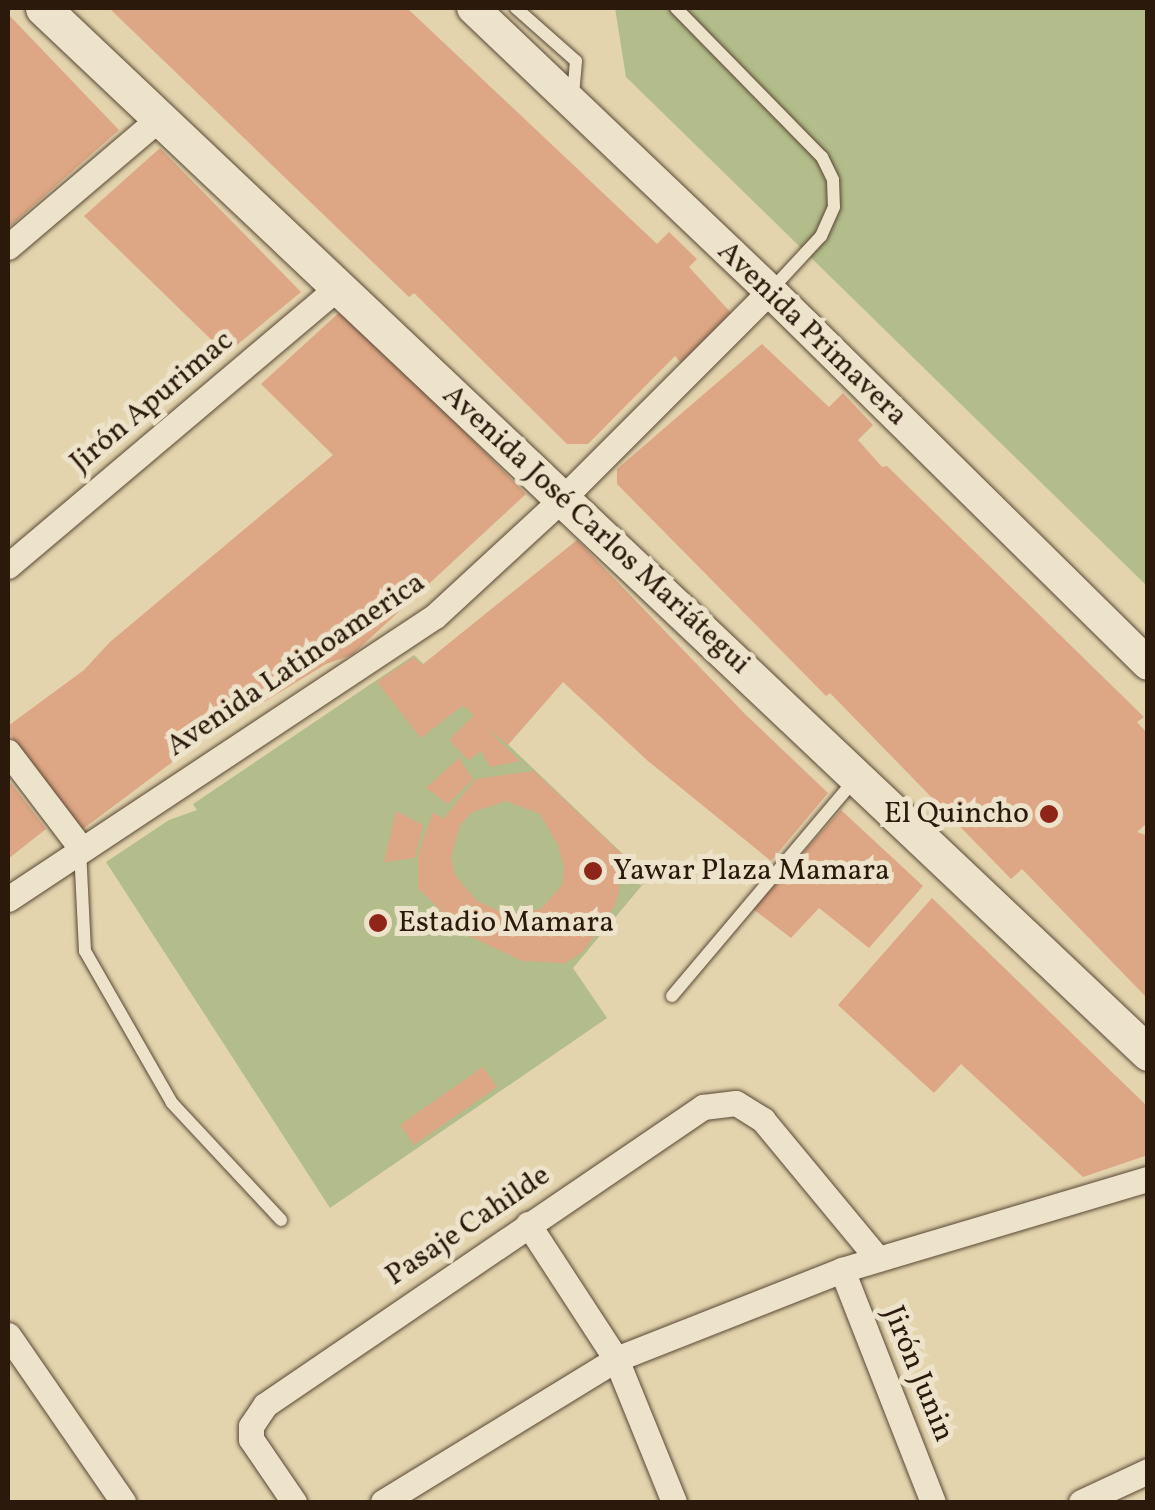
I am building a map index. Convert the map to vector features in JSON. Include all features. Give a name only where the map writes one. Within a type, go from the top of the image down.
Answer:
[{"type":"main road","name":"Avenida José Carlos Mariátegui","points":[[43,8],[1148,1053]]},
{"type":"street","name":"Avenida Primavera","points":[[472,8],[770,291],[1148,664]]},
{"type":"street","points":[[8,247],[161,117]]},
{"type":"street","name":"Jirón Apurimac","points":[[8,566],[338,287]]},
{"type":"street","name":"Avenida Latinoamerica","points":[[8,899],[80,847],[435,616],[562,499],[770,291]]},
{"type":"street","points":[[8,752],[80,847]]},
{"type":"street","name":"Pasaje Cahilde","points":[[294,1502],[258,1451],[250,1426],[265,1405],[703,1106],[736,1103],[764,1120],[878,1259]]},
{"type":"street","points":[[383,1502],[414,1492],[616,1360],[842,1270],[1148,1179]]},
{"type":"street","points":[[528,1224],[616,1360],[674,1502]]},
{"type":"street","name":"Jirón Junin","points":[[842,1270],[934,1502]]},
{"type":"street","points":[[8,1335],[123,1502]]},
{"type":"street","points":[[1081,1502],[1148,1471]]},
{"type":"lane","points":[[516,8],[576,61],[573,104]]},
{"type":"lane","points":[[676,8],[822,157],[833,180],[834,208],[821,236],[770,291]]},
{"type":"lane","points":[[672,996],[858,776]]},
{"type":"lane","points":[[80,847],[86,951],[172,1103],[281,1220]]},
{"type":"green space","points":[[615,8],[1147,8],[1147,586],[626,77]]},
{"type":"green space","name":"Estadio Mamara","points":[[414,655],[648,878],[573,968],[607,1018],[330,1208],[106,862],[169,820],[197,810],[193,804]]},
{"type":"building","points":[[109,8],[407,8],[657,244],[669,232],[697,259],[689,267],[733,315],[682,364],[675,356],[588,444],[567,444],[414,293],[409,297]]},
{"type":"building","points":[[8,14],[119,130],[8,228]]},
{"type":"building","points":[[160,148],[301,292],[226,354],[84,216]]},
{"type":"building","points":[[343,309],[526,494],[352,655],[326,664],[199,742],[79,832],[8,732],[8,726],[84,670],[110,642],[333,455],[261,384]]},
{"type":"building","points":[[762,344],[829,407],[843,393],[873,425],[858,440],[882,467],[887,466],[1144,717],[1137,722],[1148,734],[1148,822],[1137,832],[1148,836],[1148,999],[1022,869],[1011,879],[830,693],[826,696],[617,484],[617,469]]},
{"type":"building","points":[[577,540],[745,714],[828,793],[771,861],[648,761],[563,682],[508,745],[485,727],[520,761],[490,767],[481,751],[468,760],[449,740],[474,715],[463,705],[421,738],[377,682],[414,657],[422,665]]},
{"type":"building","points":[[459,758],[473,779],[448,804],[426,788]]},
{"type":"building","name":"Yawar Plaza Mamara","points":[[534,771],[625,857],[616,904],[583,952],[565,963],[523,961],[463,933],[418,888],[418,855],[433,812],[443,819],[476,779]],"holes":[[[506,801],[540,814],[558,845],[564,867],[562,885],[541,909],[519,914],[499,911],[477,901],[455,875],[451,858],[460,825],[472,812]]]},
{"type":"building","points":[[11,783],[46,829],[8,859],[8,785]]},
{"type":"building","points":[[841,810],[923,886],[869,948],[819,908],[791,938],[753,909]]},
{"type":"building","points":[[396,811],[423,825],[415,858],[384,862]]},
{"type":"building","points":[[932,898],[1148,1107],[1148,1155],[1083,1177],[961,1064],[934,1093],[838,1005]]},
{"type":"building","points":[[483,1067],[497,1087],[414,1145],[400,1125]]},
{"type":"place","name":"El Quincho","points":[[1049,814]]},
{"type":"place","name":"Yawar Plaza Mamara","points":[[593,871]]},
{"type":"place","name":"Estadio Mamara","points":[[378,923]]}]
